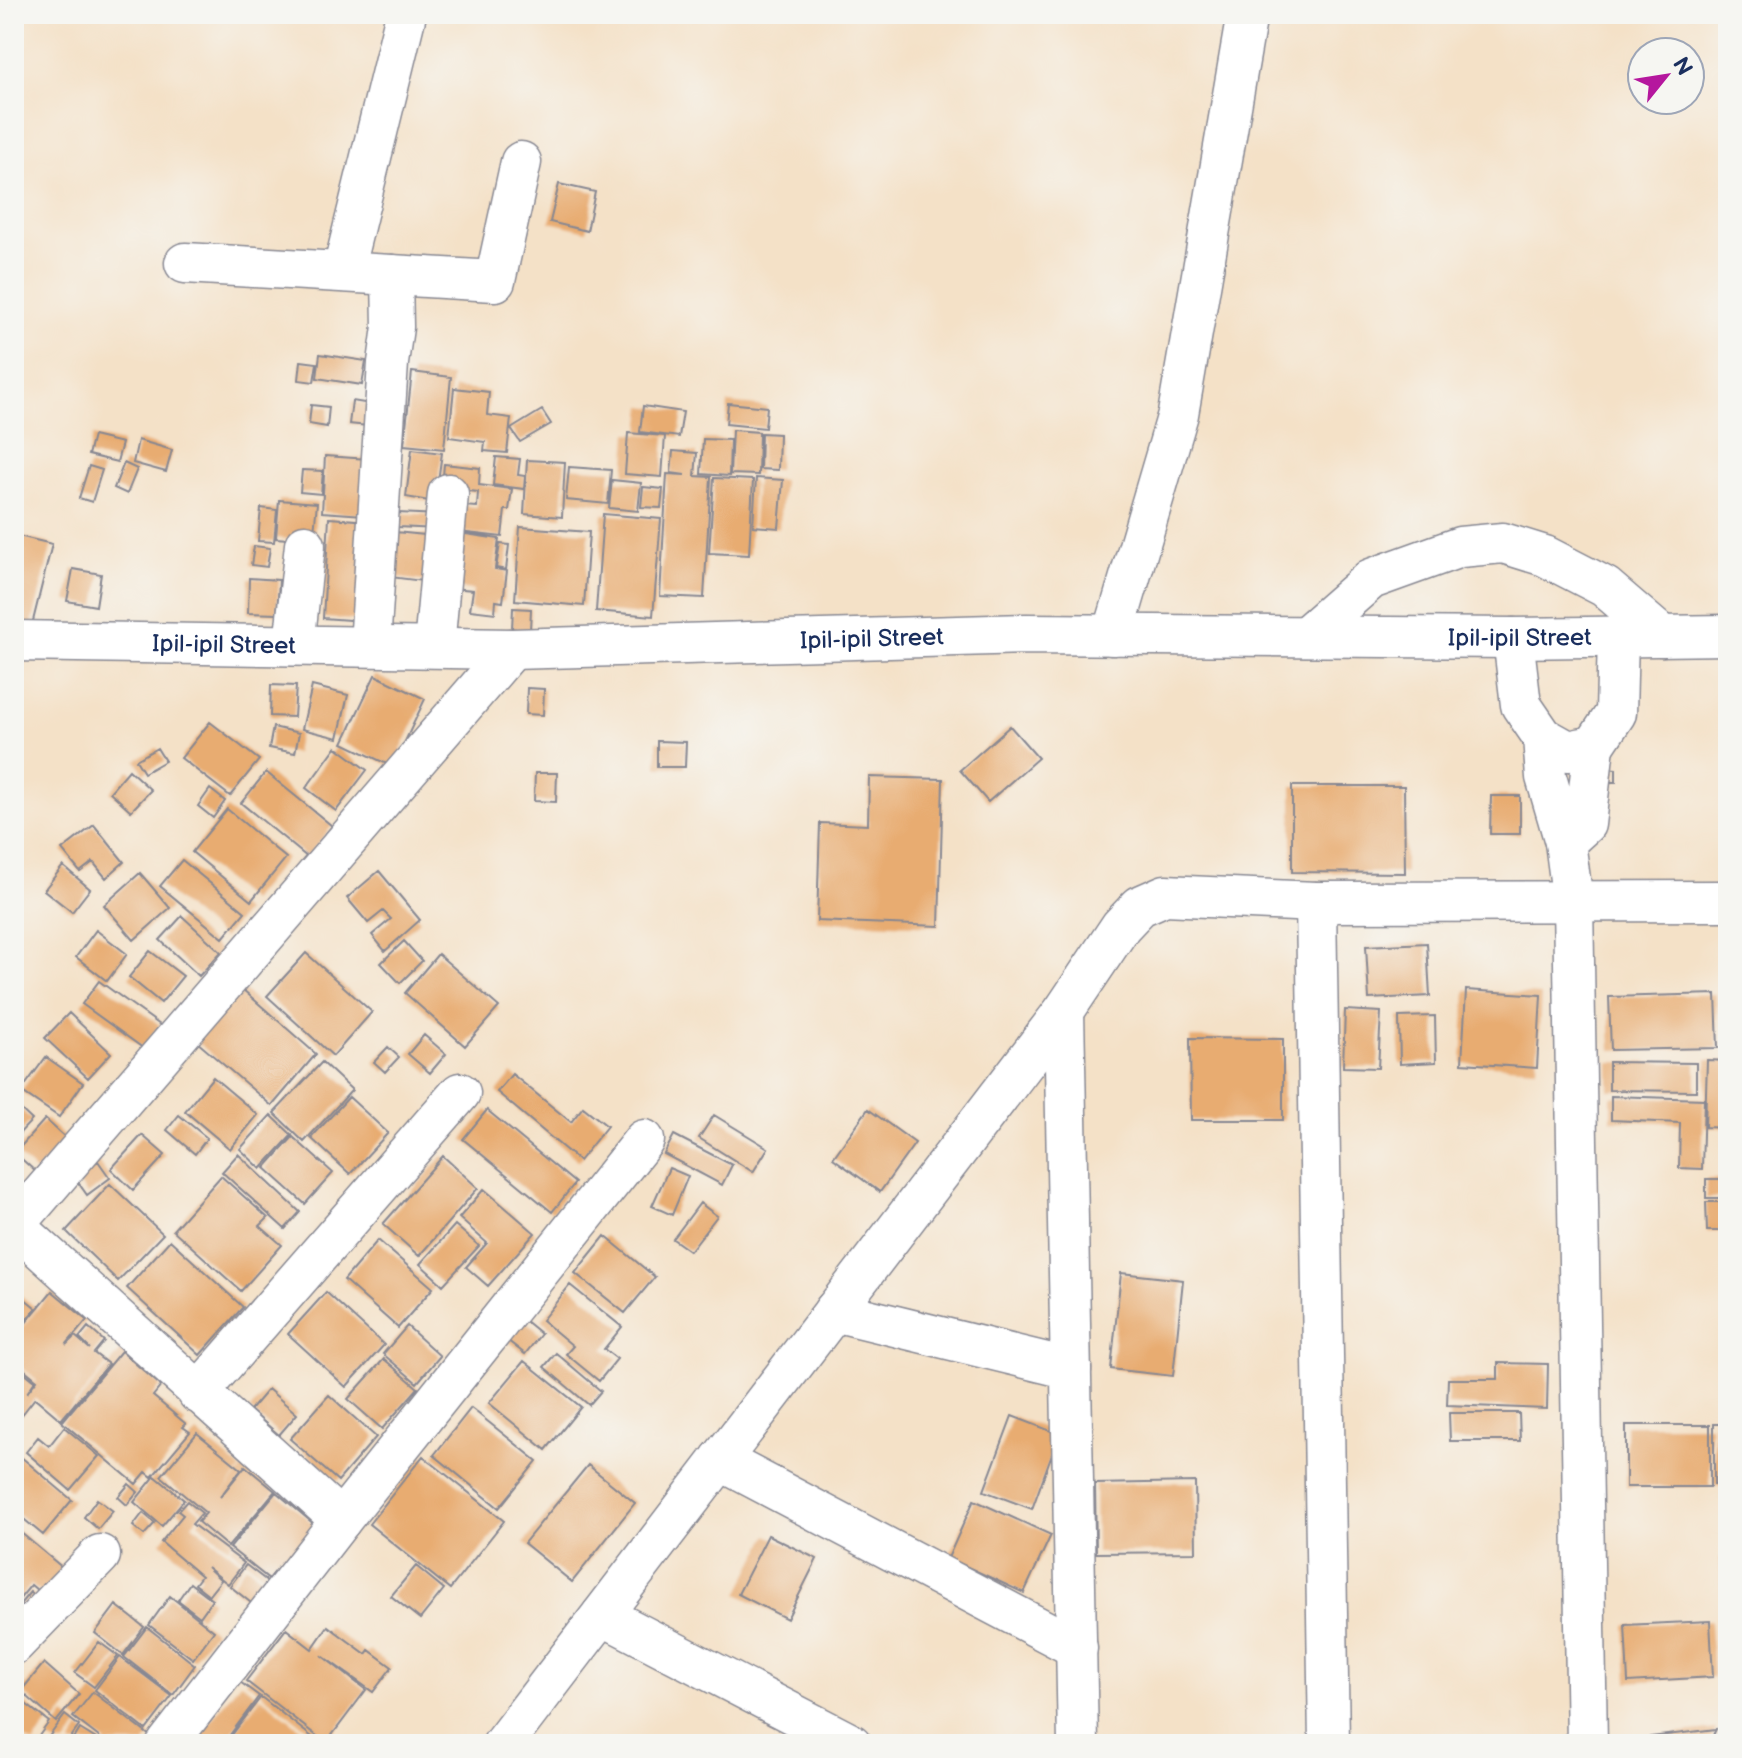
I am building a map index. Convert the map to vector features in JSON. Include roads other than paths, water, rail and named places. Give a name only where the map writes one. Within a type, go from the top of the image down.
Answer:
[{"type":"street","points":[[343,271],[406,14]]},
{"type":"street","points":[[1113,635],[1178,414],[1247,14]]},
{"type":"street","points":[[185,263],[495,281],[521,162]]},
{"type":"street","points":[[370,646],[393,327],[392,275]]},
{"type":"street","points":[[434,647],[448,494]]},
{"type":"street","points":[[1306,636],[1371,579],[1460,547],[1503,543],[1545,556],[1605,587],[1662,636]]},
{"type":"street","points":[[294,645],[305,545]]},
{"type":"street","name":"Ipil-ipil Street","points":[[14,641],[512,649],[1026,634],[1513,638],[1728,635]]},
{"type":"street","points":[[1565,842],[1585,824],[1594,746],[1616,713],[1618,637]]},
{"type":"street","points":[[1513,638],[1521,705],[1543,737],[1568,751],[1594,746]]},
{"type":"street","points":[[341,1520],[14,1225],[512,649]]},
{"type":"street","points":[[1543,737],[1546,777],[1565,842],[1573,902],[1587,1744]]},
{"type":"street","points":[[503,1744],[1064,1011],[1121,926],[1140,906],[1165,895],[1316,902],[1728,901]]},
{"type":"street","points":[[1316,902],[1329,1744]]},
{"type":"street","points":[[1064,1011],[1078,1744]]},
{"type":"street","points":[[198,1393],[460,1093]]},
{"type":"street","points":[[167,1744],[644,1140]]},
{"type":"street","points":[[834,1311],[1071,1369]]},
{"type":"street","points":[[720,1460],[1077,1648]]},
{"type":"street","points":[[14,1644],[100,1555]]},
{"type":"street","points":[[602,1615],[851,1744]]}]
